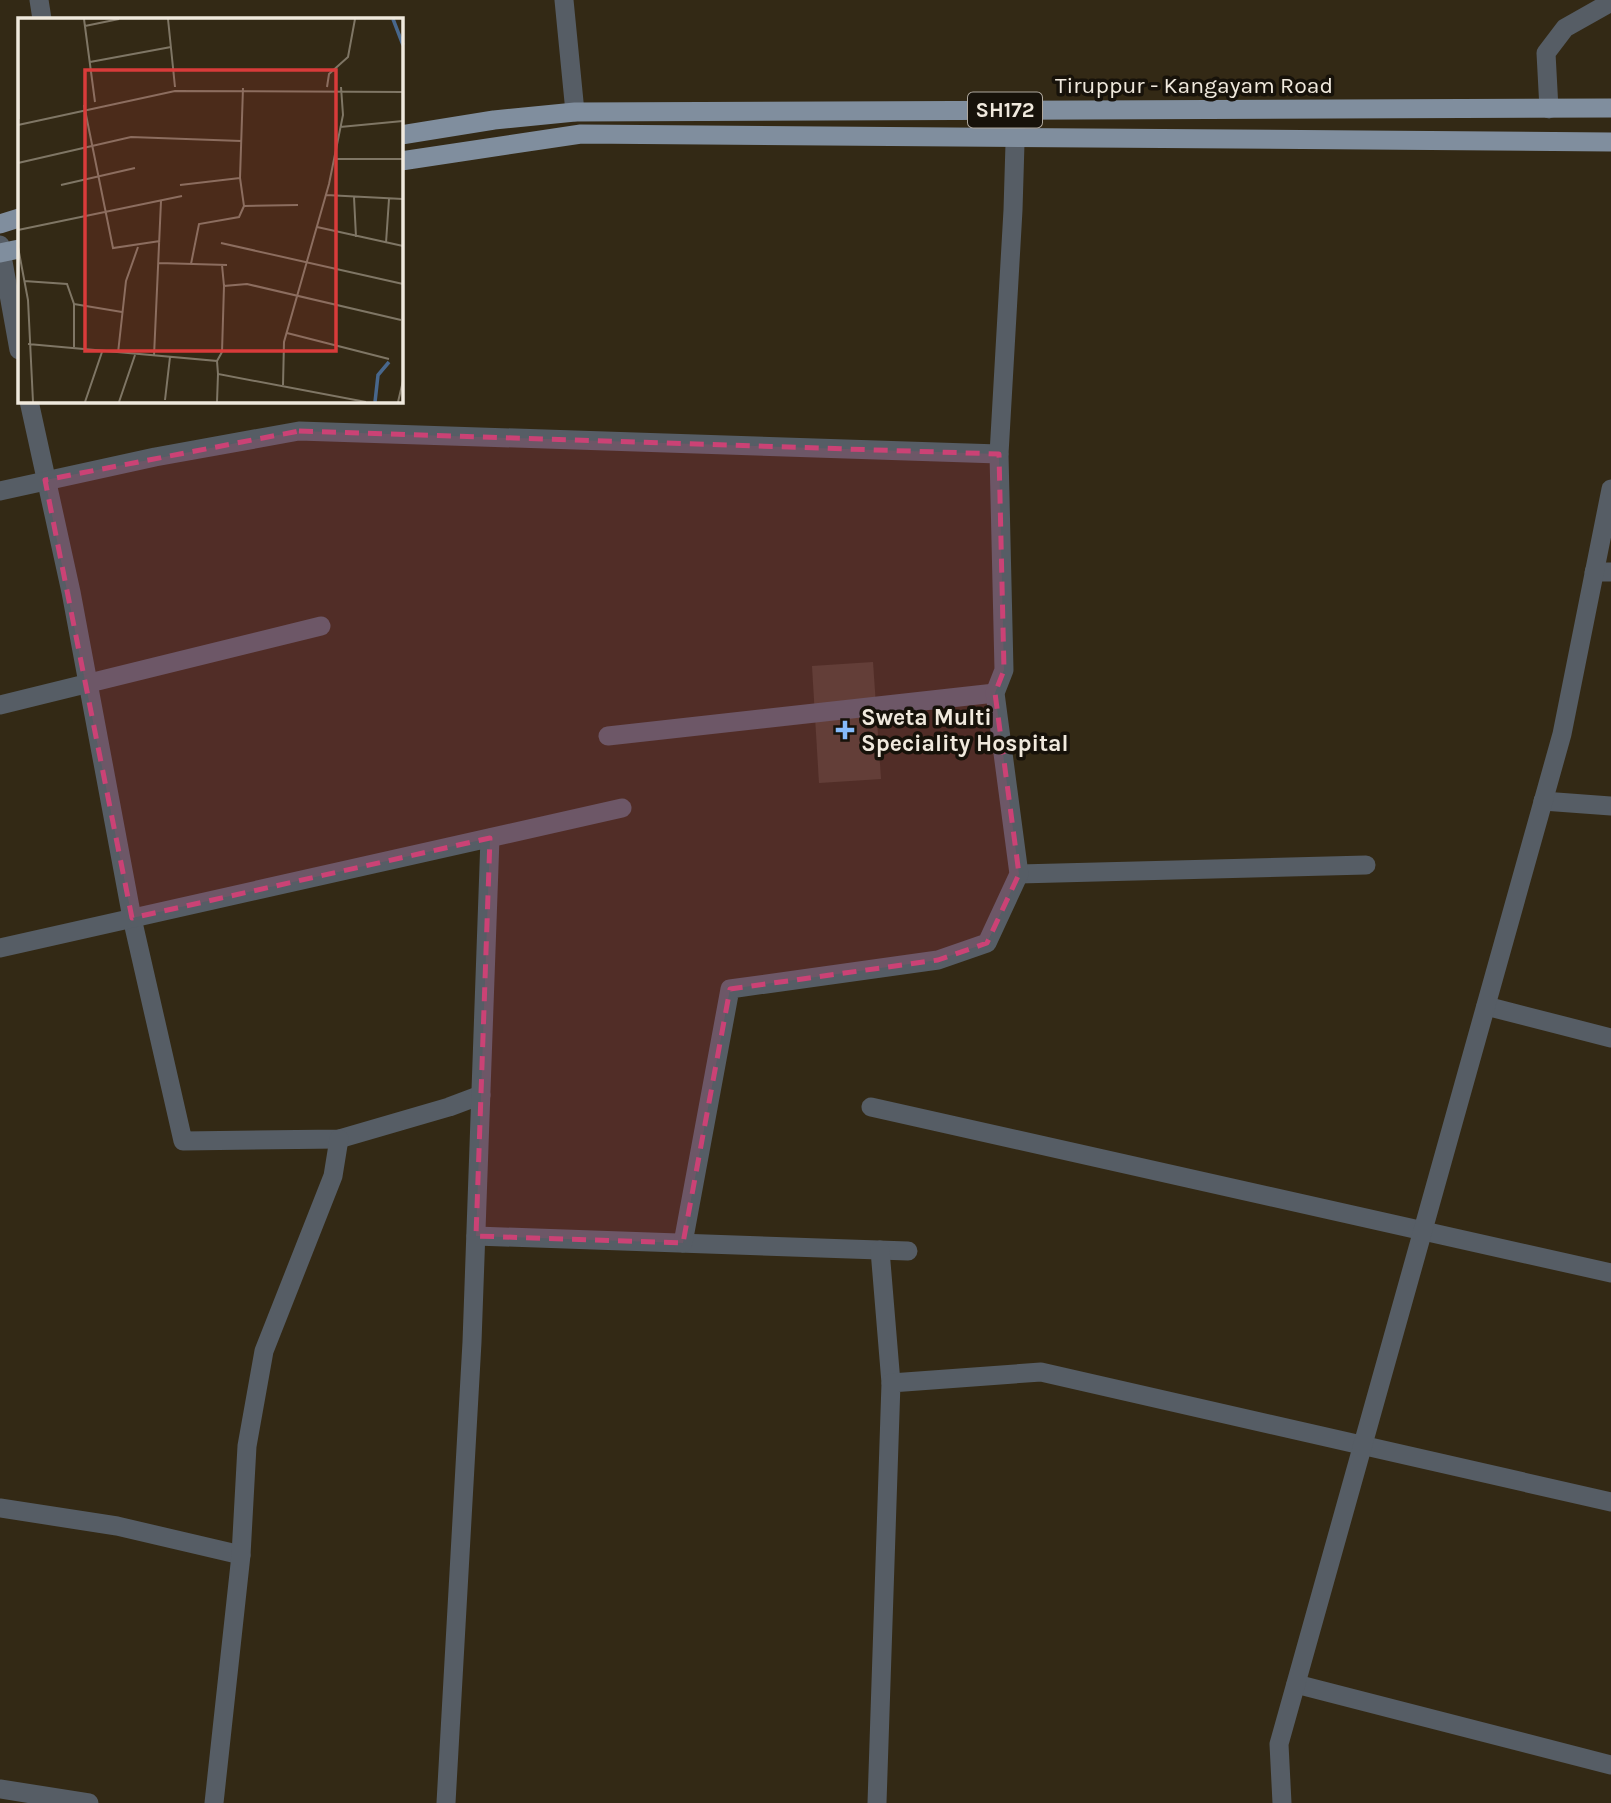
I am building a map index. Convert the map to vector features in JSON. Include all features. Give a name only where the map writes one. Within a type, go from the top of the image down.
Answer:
[{"type":"main road","name":"Tiruppur - Kangayam Road","points":[[402,135],[494,120],[575,112],[1611,108]]},
{"type":"main road","points":[[402,161],[581,134],[1611,142]]},
{"type":"main road","points":[[0,224],[18,218]]},
{"type":"street","points":[[39,0],[42,18]]},
{"type":"street","points":[[564,0],[575,112]]},
{"type":"street","points":[[1549,109],[1546,54],[1565,28],[1611,2]]},
{"type":"street","points":[[683,1243],[730,989],[938,960],[987,943],[1019,874],[995,693],[1004,670],[999,454],[1016,110]]},
{"type":"street","points":[[5,250],[18,343]]},
{"type":"street","points":[[29,402],[71,592],[132,918],[183,1141],[339,1139],[481,1095]]},
{"type":"street","points":[[0,491],[299,431],[999,454]]},
{"type":"street","points":[[1282,1803],[1279,1744],[1562,734],[1603,572],[1611,489]]},
{"type":"street","points":[[0,705],[321,626]]},
{"type":"street","points":[[608,736],[995,693]]},
{"type":"street","points":[[1543,801],[1611,806]]},
{"type":"street","points":[[0,948],[622,808]]},
{"type":"street","points":[[446,1803],[476,1236],[490,838]]},
{"type":"street","points":[[1019,874],[1366,865]]},
{"type":"street","points":[[1486,1006],[1611,1038]]},
{"type":"street","points":[[872,1107],[1611,1273]]},
{"type":"street","points":[[214,1803],[241,1555],[247,1446],[264,1351],[334,1176],[339,1139]]},
{"type":"street","points":[[476,1236],[908,1251]]},
{"type":"street","points":[[877,1803],[891,1383],[880,1250]]},
{"type":"street","points":[[891,1383],[1041,1372],[1611,1502]]},
{"type":"street","points":[[0,1508],[117,1526],[241,1555]]},
{"type":"street","points":[[1296,1684],[1611,1765]]},
{"type":"street","points":[[0,1789],[89,1803]]},
{"type":"highlighted area","points":[[299,431],[999,454],[1004,670],[995,693],[1019,874],[987,943],[938,960],[730,989],[683,1243],[476,1236],[490,838],[132,918],[45,480]]},
{"type":"building","points":[[873,662],[881,779],[819,783],[812,666]]},
{"type":"place","name":"Sweta Multi Speciality Hospital","points":[[845,730]]}]
